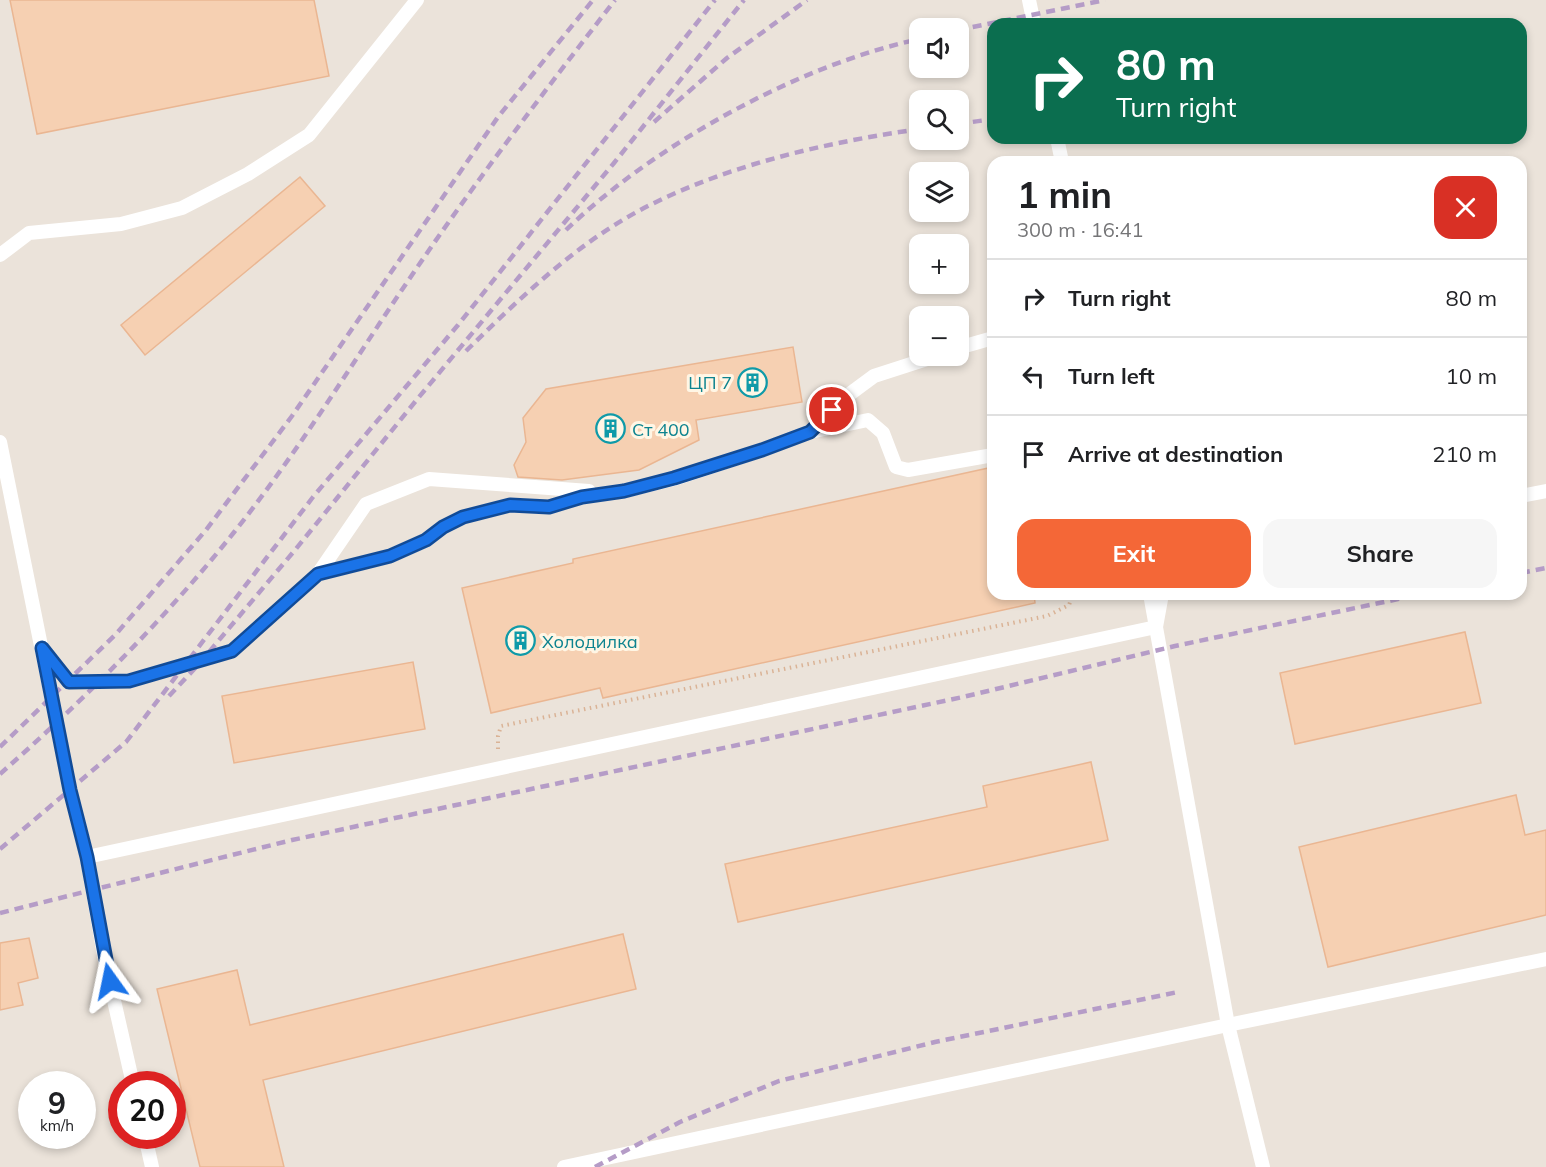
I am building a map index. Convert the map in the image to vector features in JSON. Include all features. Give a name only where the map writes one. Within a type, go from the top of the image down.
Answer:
[{"type":"lane","points":[[0,255],[29,233],[121,224],[182,208],[248,174],[309,135],[417,0]]},
{"type":"lane","points":[[1029,0],[1033,18]]},
{"type":"lane","points":[[969,345],[987,340]]},
{"type":"lane","points":[[810,432],[851,393],[874,376],[909,365]]},
{"type":"lane","points":[[318,574],[390,556],[426,540],[443,527],[463,517],[510,505],[549,507],[582,497],[611,493],[674,478],[810,432],[868,420],[883,433],[896,467],[908,470],[987,456]]},
{"type":"lane","points":[[0,442],[70,790],[87,857],[105,961],[130,1071]]},
{"type":"lane","points":[[42,648],[69,682],[129,681],[232,651],[318,574],[366,504],[429,479],[611,493]]},
{"type":"lane","points":[[1527,495],[1546,491]]},
{"type":"lane","points":[[1151,600],[1228,1024],[1263,1167]]},
{"type":"lane","points":[[1156,627],[1161,600]]},
{"type":"lane","points":[[87,857],[1156,627]]},
{"type":"lane","points":[[564,1167],[1228,1024],[1546,959]]},
{"type":"lane","points":[[148,1149],[152,1167]]},
{"type":"path","points":[[500,768],[498,736],[501,726],[1047,615],[1070,604],[1071,600]]},
{"type":"shaded area","points":[[0,0],[1546,0],[1546,1167],[0,1167]]},
{"type":"building","points":[[10,0],[314,0],[329,76],[37,134]]},
{"type":"building","points":[[300,177],[325,206],[145,355],[121,325]]},
{"type":"building","name":"Ст 400","points":[[793,347],[802,402],[696,420],[699,440],[639,470],[562,480],[518,477],[514,465],[526,442],[523,418],[546,389]]},
{"type":"building","points":[[987,468],[987,600],[1035,600],[1035,603],[603,698],[600,688],[491,713],[462,588],[573,563],[573,559]]},
{"type":"building","points":[[1465,632],[1481,703],[1295,744],[1280,673]]},
{"type":"building","points":[[413,662],[425,729],[234,763],[222,696]]},
{"type":"building","points":[[1091,762],[1108,840],[738,922],[725,864],[987,807],[983,786]]},
{"type":"building","points":[[1516,795],[1525,835],[1546,830],[1546,915],[1328,967],[1299,847]]},
{"type":"building","points":[[623,934],[636,989],[263,1080],[284,1167],[200,1167],[186,1109],[186,1071],[177,1071],[157,989],[237,970],[250,1025]]},
{"type":"building","points":[[29,938],[38,978],[18,983],[23,1005],[0,1010],[0,943]]},
{"type":"railway","points":[[0,747],[116,634],[206,530],[292,416],[498,117],[593,0]]},
{"type":"railway","points":[[0,774],[63,717],[123,657],[181,596],[235,531],[309,429],[471,191],[615,0]]},
{"type":"railway","points":[[0,849],[126,742],[313,497],[458,325],[715,0]]},
{"type":"railway","points":[[169,696],[295,550],[614,163],[744,0]]},
{"type":"railway","points":[[654,122],[727,58],[807,0]]},
{"type":"railway","points":[[1017,18],[1105,0]]},
{"type":"railway","points":[[969,28],[987,24]]},
{"type":"railway","points":[[566,230],[602,198],[642,168],[731,112],[826,67],[909,42]]},
{"type":"railway","points":[[969,122],[987,120]]},
{"type":"railway","points":[[466,351],[553,270],[577,251],[626,218],[652,204],[716,177],[783,156],[851,140],[909,131]]},
{"type":"railway","points":[[1527,572],[1546,568]]},
{"type":"railway","points":[[0,913],[292,840],[963,697],[1175,646],[1394,600]]},
{"type":"railway","points":[[595,1167],[680,1122],[779,1081],[935,1042],[1178,992]]},
{"type":"place","name":"ЦП 7","points":[[753,382]]},
{"type":"place","name":"Ст 400","points":[[611,429]]},
{"type":"place","name":"Холодилка","points":[[521,641]]},
{"type":"route","points":[[110,981],[87,857],[70,790],[42,648],[69,682],[129,681],[232,651],[263,626],[318,574],[390,556],[426,540],[443,527],[463,517],[510,505],[549,507],[582,497],[624,491],[728,461],[810,432],[832,410]]}]
